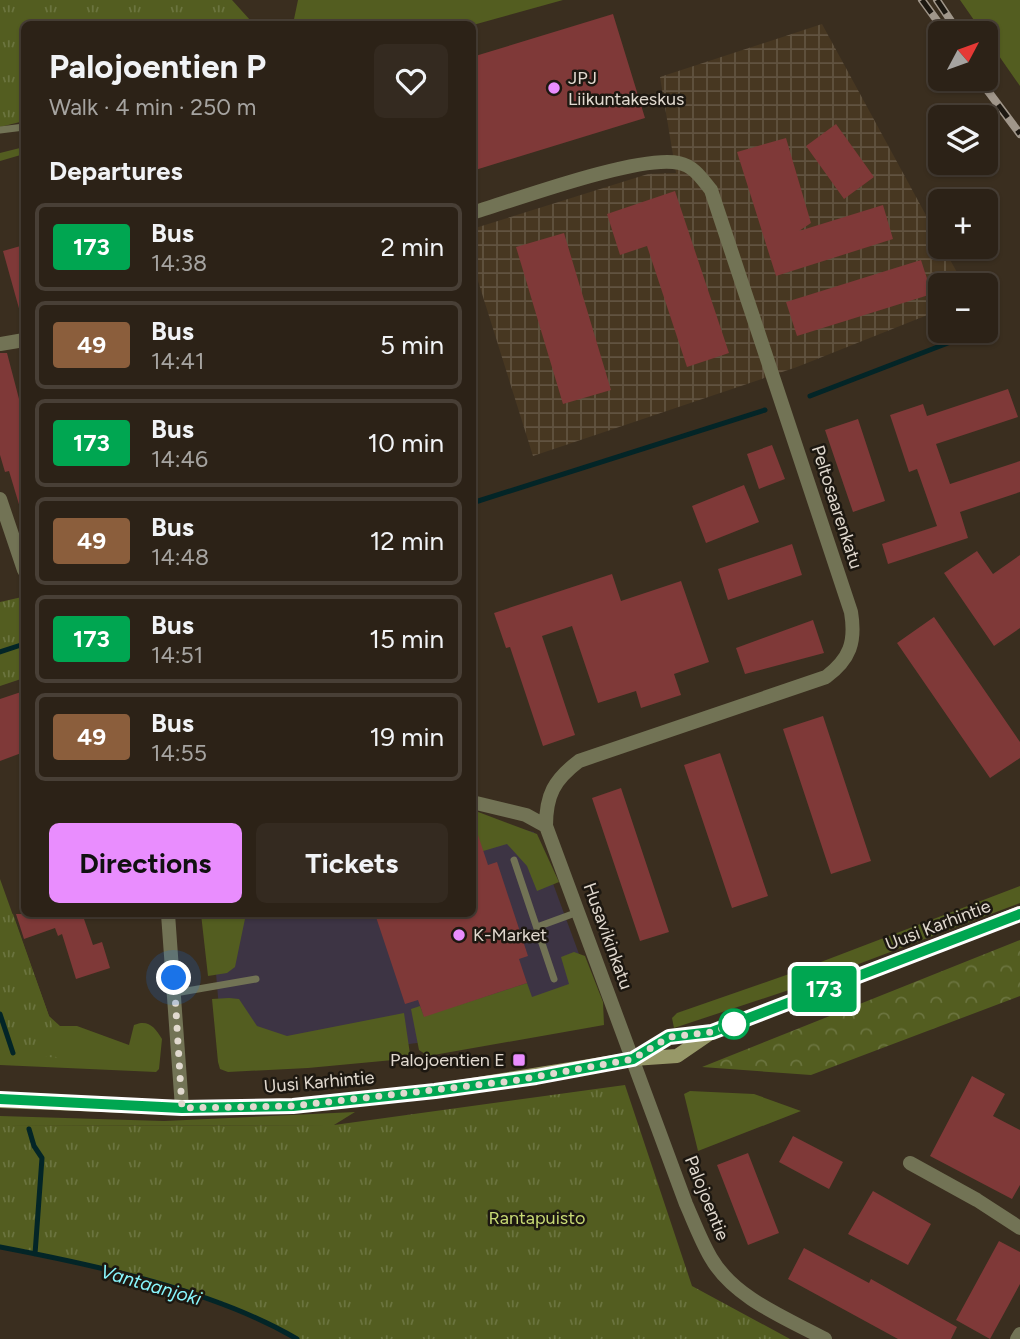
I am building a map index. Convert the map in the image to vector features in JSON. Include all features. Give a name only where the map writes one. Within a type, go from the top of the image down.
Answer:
[{"type":"street","name":"Peltosaarenkatu","points":[[476,212],[617,170],[654,162],[680,163],[698,173],[711,190],[851,612],[854,634],[851,651],[840,667],[826,677],[579,761],[562,774],[549,792],[547,826]]},
{"type":"street","points":[[0,344],[21,340]]},
{"type":"street","points":[[0,499],[21,561]]},
{"type":"street","points":[[476,803],[526,815],[547,826]]},
{"type":"street","name":"Husavikinkatu","points":[[547,826],[633,1059]]},
{"type":"street","name":"Uusi Karhintie","points":[[2,1100],[182,1108],[293,1106],[435,1091],[633,1059],[669,1037],[712,1032],[1020,914]]},
{"type":"street","points":[[168,917],[182,1108]]},
{"type":"street","name":"Palojoentie","points":[[633,1059],[686,1204],[711,1260],[733,1284],[764,1306],[825,1339]]},
{"type":"street","points":[[910,1163],[977,1200],[1020,1228]]},
{"type":"street","points":[[1017,1339],[1020,1334]]},
{"type":"lane","points":[[0,130],[21,127]]},
{"type":"lane","points":[[514,860],[554,979]]},
{"type":"lane","points":[[537,927],[579,911]]},
{"type":"lane","points":[[174,993],[256,979]]},
{"type":"shaded area","points":[[822,24],[928,219],[928,259],[950,259],[957,273],[928,273],[928,315],[797,367],[533,456],[476,275],[476,228],[648,174],[676,173],[660,77]]},
{"type":"shaded area","points":[[476,820],[534,832],[603,1019],[224,1068],[211,917],[476,917]]},
{"type":"green space","points":[[0,0],[232,0],[250,20],[276,21],[21,21],[21,122],[0,127]]},
{"type":"green space","points":[[298,0],[563,0],[476,24],[476,21],[294,21]]},
{"type":"green space","points":[[960,0],[1020,0],[1020,86],[998,54],[998,21],[975,21]]},
{"type":"green space","points":[[21,148],[21,155],[0,161],[0,153]]},
{"type":"green space","points":[[21,597],[21,679],[0,686],[0,602]]},
{"type":"green space","points":[[476,811],[537,834],[559,882],[537,891],[527,866],[507,844],[476,853]]},
{"type":"green space","points":[[0,879],[64,1058],[0,1054]]},
{"type":"green space","points":[[1020,886],[1020,903],[795,988],[674,1028],[672,1018],[677,1013],[792,973]]},
{"type":"green space","points":[[0,912],[13,914],[49,1016],[60,1026],[77,1026],[129,1045],[134,1025],[151,1025],[162,1039],[159,1069],[156,1072],[0,1065]]},
{"type":"green space","points":[[201,917],[245,917],[235,967],[227,973],[208,976]]},
{"type":"green space","points":[[1020,940],[1020,996],[811,1075],[702,1067]]},
{"type":"green space","points":[[574,952],[585,956],[603,1002],[604,1025],[428,1056],[419,1050],[411,1009],[420,1006],[424,1016],[527,983],[532,997],[569,984],[561,957]]},
{"type":"green space","points":[[212,999],[239,999],[257,1026],[287,1036],[404,1013],[410,1054],[404,1059],[228,1072],[220,1069],[218,1062]]},
{"type":"green space","name":"Rantapuisto","points":[[625,1085],[692,1286],[790,1339],[297,1339],[229,1306],[153,1281],[0,1247],[0,1126],[334,1125]]},
{"type":"green space","points":[[690,1091],[754,1094],[801,1111],[698,1151],[684,1094]]},
{"type":"green space","points":[[355,1112],[334,1125],[0,1126],[0,1116],[164,1121]]},
{"type":"building","name":"JPJ Liikuntakeskus","points":[[613,14],[645,118],[476,170],[476,56]]},
{"type":"building","points":[[836,124],[874,177],[844,199],[806,146]]},
{"type":"building","points":[[786,138],[811,223],[799,231],[883,205],[893,239],[776,276],[737,152]]},
{"type":"building","points":[[675,191],[729,353],[687,367],[647,246],[620,255],[607,214]]},
{"type":"building","points":[[564,233],[611,390],[563,404],[516,247]]},
{"type":"building","points":[[21,246],[21,312],[20,312],[3,251]]},
{"type":"building","points":[[921,260],[928,282],[928,295],[797,336],[786,302]]},
{"type":"building","points":[[0,353],[7,353],[21,407],[21,511],[9,471],[5,472],[0,455]]},
{"type":"building","points":[[1008,389],[1018,417],[936,444],[950,484],[1020,461],[1020,492],[960,512],[968,538],[888,564],[882,544],[937,526],[917,469],[909,472],[890,415],[923,404],[927,416]]},
{"type":"building","points":[[858,419],[885,501],[853,512],[825,430]]},
{"type":"building","points":[[772,445],[785,479],[759,489],[747,454]]},
{"type":"building","points":[[744,485],[759,522],[706,543],[692,506]]},
{"type":"building","points":[[792,544],[802,575],[728,600],[718,569]]},
{"type":"building","points":[[977,551],[993,574],[1020,555],[1020,628],[994,646],[944,573]]},
{"type":"building","points":[[612,574],[621,601],[681,581],[709,662],[674,674],[681,695],[641,708],[636,691],[598,703],[572,626],[542,636],[575,735],[543,746],[510,647],[506,648],[494,613]]},
{"type":"building","points":[[934,617],[1020,742],[1020,758],[990,778],[897,643]]},
{"type":"building","points":[[813,620],[824,653],[745,674],[736,648]]},
{"type":"building","points":[[21,692],[21,753],[0,761],[0,699]]},
{"type":"building","points":[[823,716],[871,861],[831,874],[783,729]]},
{"type":"building","points":[[720,753],[768,896],[732,908],[684,765]]},
{"type":"building","points":[[621,788],[669,932],[640,941],[592,798]]},
{"type":"building","name":"K-Market","points":[[476,829],[488,865],[497,862],[528,956],[519,959],[527,983],[424,1017],[418,1000],[405,1004],[376,917],[476,917]]},
{"type":"building","points":[[16,914],[21,914],[21,917],[89,917],[84,919],[93,945],[102,942],[110,968],[76,979],[62,934],[58,936],[55,928],[24,939]]},
{"type":"building","points":[[972,1076],[1005,1094],[993,1116],[1020,1130],[1020,1185],[1012,1199],[930,1156]]},
{"type":"building","points":[[793,1136],[843,1162],[829,1189],[779,1162]]},
{"type":"building","points":[[748,1153],[779,1233],[748,1245],[717,1165]]},
{"type":"building","points":[[873,1191],[931,1224],[908,1265],[848,1234]]},
{"type":"building","points":[[999,1241],[1020,1252],[1020,1284],[990,1339],[956,1320]]},
{"type":"building","points":[[804,1248],[869,1283],[871,1279],[957,1327],[951,1339],[898,1339],[788,1279]]},
{"type":"waterway","points":[[810,396],[948,343]]},
{"type":"waterway","points":[[476,502],[765,410]]},
{"type":"waterway","points":[[0,652],[21,645]]},
{"type":"waterway","points":[[0,1014],[13,1053]]},
{"type":"waterway","points":[[29,1129],[34,1146],[42,1158],[35,1254]]},
{"type":"waterway","name":"Vantaanjoki","points":[[0,1247],[153,1281],[229,1306],[297,1339]]},
{"type":"railway","points":[[922,0],[937,21]]},
{"type":"railway","points":[[937,0],[951,21]]},
{"type":"railway","points":[[988,91],[1020,134]]},
{"type":"bus line","name":"173","points":[[0,1099],[94,1106],[293,1106],[512,1081],[633,1059],[669,1037],[712,1032],[1020,914]]},
{"type":"place","name":"JPJ Liikuntakeskus","points":[[554,88]]},
{"type":"place","name":"K-Market","points":[[459,935]]},
{"type":"place","name":"Palojoentien E","points":[[519,1060]]},
{"type":"route","points":[[174,978],[182,1108],[293,1106],[512,1081],[633,1059],[669,1037],[712,1032],[737,1023],[734,1024]]}]
